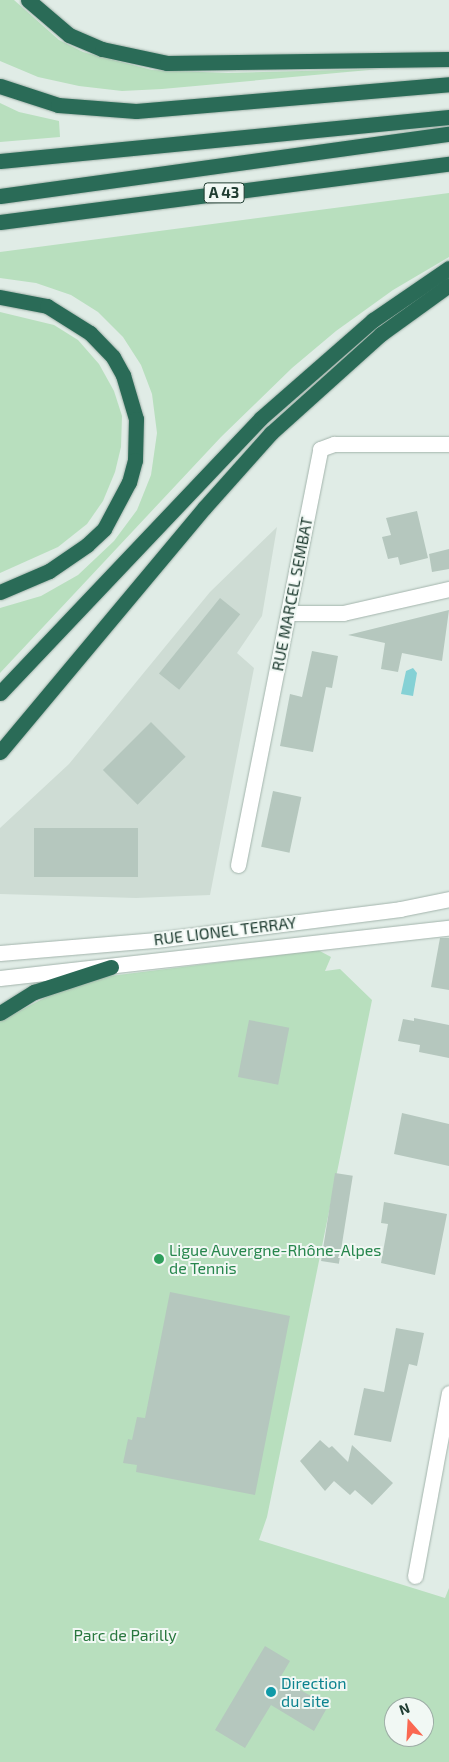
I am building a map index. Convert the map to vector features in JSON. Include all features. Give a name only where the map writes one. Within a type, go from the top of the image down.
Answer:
[{"type":"highway","points":[[28,0],[69,35],[102,49],[167,63],[449,59]]},
{"type":"highway","points":[[0,86],[58,105],[94,110],[200,107],[449,84]]},
{"type":"highway","points":[[0,161],[449,117]]},
{"type":"highway","name":"A 43","points":[[0,196],[449,134]]},
{"type":"highway","name":"A 43","points":[[0,222],[449,164]]},
{"type":"highway","points":[[0,693],[261,418],[373,320],[449,268]]},
{"type":"highway","points":[[0,752],[205,507],[271,433],[381,334],[449,285]]},
{"type":"highway","points":[[0,297],[47,306],[90,333],[113,358],[123,375],[136,419],[135,460],[130,482],[104,529],[87,545],[49,572],[0,592]]},
{"type":"highway","points":[[0,1012],[34,992],[111,967]]},
{"type":"street","name":"RUE MARCEL SEMBAT","points":[[238,865],[320,449],[334,444],[449,444]]},
{"type":"street","points":[[288,613],[342,613],[449,589]]},
{"type":"street","name":"RUE LIONEL TERRAY","points":[[0,953],[156,940],[400,909],[449,899]]},
{"type":"street","name":"RUE LIONEL TERRAY","points":[[0,978],[449,928]]},
{"type":"street","points":[[415,1576],[449,1393]]},
{"type":"shaded area","points":[[277,527],[262,616],[237,653],[254,668],[210,895],[136,898],[0,894],[0,828],[69,764],[210,592]]},
{"type":"green space","points":[[0,0],[14,0],[59,40],[83,52],[152,70],[228,73],[380,69],[162,89],[122,91],[79,86],[38,77],[0,61]]},
{"type":"green space","points":[[0,103],[19,112],[59,121],[60,137],[0,142]]},
{"type":"green space","points":[[449,193],[449,257],[393,290],[336,331],[292,368],[221,437],[0,673],[0,608],[41,596],[78,575],[114,541],[137,510],[151,475],[157,433],[152,394],[141,365],[123,337],[98,312],[71,295],[36,283],[0,278],[0,252]]},
{"type":"green space","points":[[0,312],[54,325],[78,340],[99,364],[114,391],[122,416],[121,447],[115,472],[103,501],[87,524],[58,547],[0,573]]},
{"type":"green space","name":"Parc de Parilly","points":[[318,950],[331,957],[325,971],[340,969],[372,1000],[267,1517],[259,1540],[445,1598],[449,1588],[449,1762],[0,1762],[0,1021],[56,992],[102,977]]},
{"type":"water","points":[[413,668],[417,673],[413,696],[401,694],[406,671]]},
{"type":"building","points":[[417,511],[428,558],[400,565],[398,557],[388,559],[382,537],[391,535],[386,518]]},
{"type":"building","points":[[449,549],[449,569],[432,572],[429,554]]},
{"type":"building","points":[[220,598],[240,614],[179,690],[159,673]]},
{"type":"building","points":[[449,610],[442,661],[402,653],[398,672],[381,669],[385,643],[348,635]]},
{"type":"building","points":[[312,651],[338,656],[332,688],[326,687],[313,752],[280,746],[290,694],[302,697]]},
{"type":"building","points":[[151,722],[186,757],[138,805],[103,770]]},
{"type":"building","points":[[273,791],[301,797],[290,853],[261,847]]},
{"type":"building","points":[[34,828],[138,828],[138,877],[34,877]]},
{"type":"building","points":[[440,938],[449,938],[449,990],[431,987]]},
{"type":"building","points":[[414,1018],[449,1025],[449,1058],[419,1052],[420,1045],[398,1041],[403,1019],[414,1021]]},
{"type":"building","points":[[249,1020],[289,1028],[278,1085],[238,1077]]},
{"type":"building","points":[[402,1113],[449,1124],[449,1166],[394,1154]]},
{"type":"building","points":[[335,1173],[353,1176],[339,1264],[321,1261]]},
{"type":"building","points":[[384,1202],[447,1214],[435,1275],[381,1263],[388,1224],[381,1223]]},
{"type":"building","points":[[170,1292],[290,1316],[255,1495],[136,1472],[137,1465],[123,1463],[128,1439],[132,1440],[137,1417],[145,1418]]},
{"type":"building","points":[[396,1328],[424,1333],[417,1366],[409,1364],[391,1442],[354,1435],[364,1388],[384,1392]]},
{"type":"building","points":[[320,1440],[329,1448],[332,1446],[348,1462],[352,1445],[393,1483],[372,1505],[355,1490],[350,1495],[334,1481],[325,1491],[300,1461]]},
{"type":"building","name":"Direction du site","points":[[265,1646],[290,1661],[280,1678],[328,1706],[314,1731],[271,1705],[245,1748],[215,1730]]},
{"type":"place","name":"Ligue Auvergne-Rhône-Alpes de Tennis","points":[[159,1259]]},
{"type":"place","name":"Direction du site","points":[[271,1692]]}]
